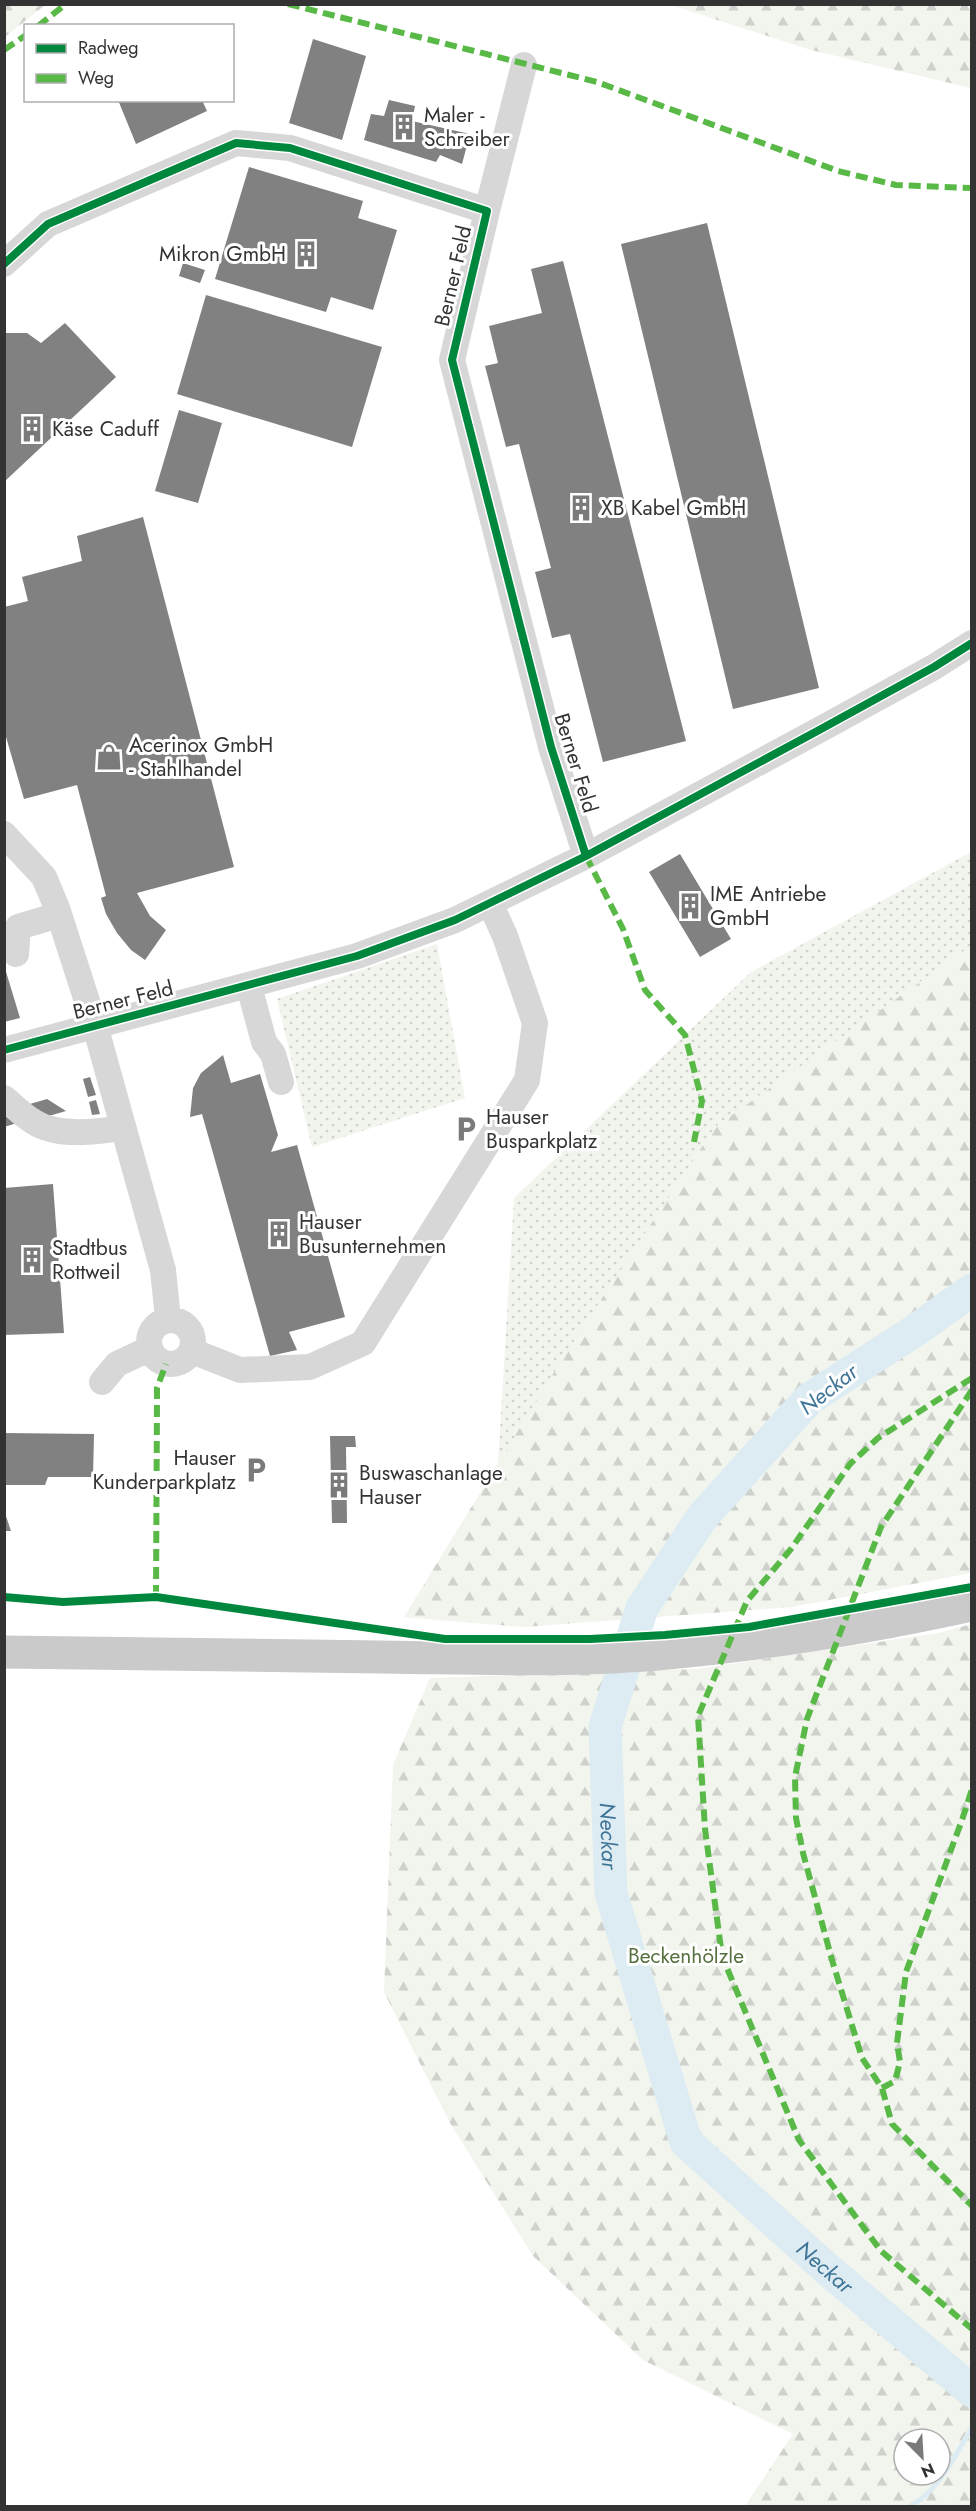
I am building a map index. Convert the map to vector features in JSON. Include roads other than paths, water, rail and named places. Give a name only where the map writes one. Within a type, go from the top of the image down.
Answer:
[{"type":"main road","points":[[4,1652],[447,1658],[592,1657],[677,1652],[752,1644],[848,1630],[972,1605]]},
{"type":"street","points":[[487,211],[524,65]]},
{"type":"street","name":"Berner Feld","points":[[4,264],[48,224],[236,143],[290,147],[487,211],[452,360],[551,747],[586,856]]},
{"type":"street","name":"Berner Feld","points":[[4,1050],[357,956],[455,920],[586,856],[934,667],[972,643]]},
{"type":"street","name":"Berner Feld","points":[[4,834],[44,877],[59,915],[94,1025],[163,1270],[168,1319]]},
{"type":"street","points":[[192,1351],[240,1370],[310,1367],[363,1343],[527,1080],[535,1023],[506,936],[490,903]]},
{"type":"street","points":[[13,938],[59,915]]},
{"type":"street","points":[[249,986],[264,1042],[273,1054],[280,1082]]},
{"type":"street","points":[[4,1098],[35,1123],[62,1131],[105,1131],[123,1128]]},
{"type":"street","points":[[168,1319],[181,1322],[191,1331],[194,1344],[192,1351],[181,1362],[166,1364],[153,1356],[149,1349],[149,1336],[152,1329],[168,1319]]},
{"type":"street","points":[[102,1382],[117,1364],[149,1349]]},
{"type":"waterway","name":"Neckar","points":[[972,1290],[916,1330],[809,1399],[703,1516],[642,1608],[605,1727],[611,1893],[686,2142],[827,2269],[972,2391]]},
{"type":"waterway","points":[[910,2506],[920,2500],[938,2482],[972,2427]]},
{"type":"place","name":"Maler - Schreiber","points":[[404,127]]},
{"type":"place","name":"Mikron GmbH","points":[[306,254]]},
{"type":"place","name":"Käse Caduff","points":[[32,429]]},
{"type":"place","name":"XB Kabel GmbH","points":[[581,508]]},
{"type":"place","name":"Acerinox GmbH - Stahlhandel","points":[[109,757]]},
{"type":"place","name":"IME Antriebe GmbH","points":[[690,906]]},
{"type":"place","name":"Hauser Busparkplatz","points":[[466,1129]]},
{"type":"place","name":"Hauser Busunternehmen","points":[[279,1234]]},
{"type":"place","name":"Stadtbus Rottweil","points":[[32,1260]]},
{"type":"place","name":"Hauser Kunderparkplatz","points":[[256,1470]]},
{"type":"place","name":"Buswaschanlage Hauser","points":[[339,1485]]},
{"type":"park label","name":"Beckenhölzle","points":[[686,1956]]}]
